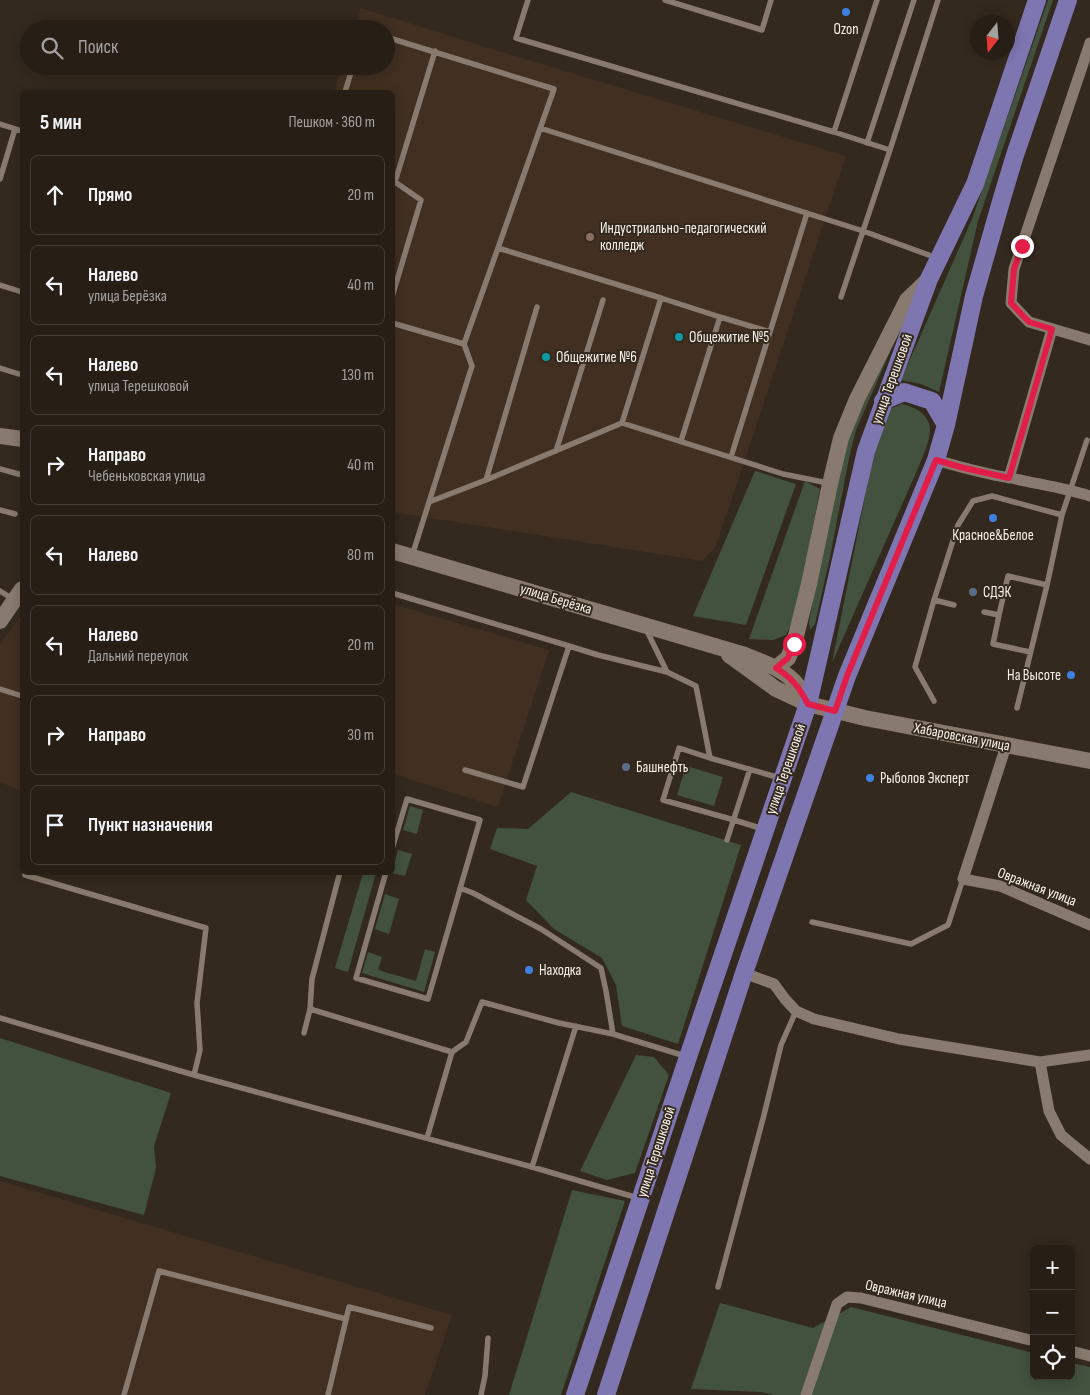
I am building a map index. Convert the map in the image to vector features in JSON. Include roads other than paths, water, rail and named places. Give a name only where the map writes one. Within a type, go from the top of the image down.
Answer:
[{"type":"main road","name":"улица Терешковой","points":[[575,1395],[808,704],[866,451],[929,279],[975,184],[1037,0]]},
{"type":"main road","name":"улица Терешковой","points":[[606,1395],[744,973],[847,676],[936,460],[946,425],[974,296],[1002,198],[1068,0]]},
{"type":"main road","points":[[776,668],[788,658],[794,644],[841,438],[857,399],[907,300],[929,279]]},
{"type":"main road","points":[[884,401],[904,392],[932,401],[946,425]]},
{"type":"main road","points":[[0,436],[20,439]]},
{"type":"main road","name":"улица Берёзка","points":[[395,552],[745,655],[776,668],[788,676],[799,687],[808,704]]},
{"type":"main road","points":[[0,621],[19,594]]},
{"type":"main road","name":"улица Берёзка","points":[[719,647],[776,689],[808,704],[835,711]]},
{"type":"main road","name":"Хабаровская улица","points":[[835,711],[1090,761]]},
{"type":"street","points":[[1090,43],[1014,269],[1011,303],[1029,322],[1090,340]]},
{"type":"street","points":[[1009,478],[1052,329]]},
{"type":"street","points":[[936,460],[1009,478],[1070,489],[1090,496]]},
{"type":"street","points":[[963,880],[1006,746]]},
{"type":"street","name":"Овражная улица","points":[[963,880],[1000,886],[1090,925]]},
{"type":"street","points":[[744,973],[774,984],[796,1011],[814,1019],[899,1039],[1040,1062],[1090,1055]]},
{"type":"street","points":[[1040,1062],[1049,1111],[1061,1135],[1090,1159]]},
{"type":"street","name":"Овражная улица","points":[[806,1395],[837,1304],[847,1297],[861,1298],[1030,1340]]},
{"type":"street","points":[[1075,1352],[1090,1356]]},
{"type":"lane","points":[[528,0],[516,38],[890,150]]},
{"type":"lane","points":[[665,0],[762,30],[771,0]]},
{"type":"lane","points":[[834,132],[877,0]]},
{"type":"lane","points":[[867,142],[914,0]]},
{"type":"lane","points":[[841,297],[938,0]]},
{"type":"lane","points":[[395,40],[554,89],[464,344],[472,366],[412,556]]},
{"type":"lane","points":[[395,287],[421,200],[395,182],[435,51]]},
{"type":"lane","points":[[346,90],[350,75]]},
{"type":"lane","points":[[0,124],[20,130]]},
{"type":"lane","points":[[540,128],[863,231],[939,258]]},
{"type":"lane","points":[[0,178],[15,129]]},
{"type":"lane","points":[[731,458],[807,213]]},
{"type":"lane","points":[[498,248],[770,332]]},
{"type":"lane","points":[[0,285],[20,291]]},
{"type":"lane","points":[[622,423],[661,298]]},
{"type":"lane","points":[[556,451],[603,300]]},
{"type":"lane","points":[[486,480],[537,307]]},
{"type":"lane","points":[[681,442],[720,317]]},
{"type":"lane","points":[[395,324],[464,344]]},
{"type":"lane","points":[[0,368],[20,374]]},
{"type":"lane","points":[[429,502],[622,423],[783,474],[830,484]]},
{"type":"lane","points":[[1017,708],[1062,515],[1087,440]]},
{"type":"lane","points":[[0,469],[20,474]]},
{"type":"lane","points":[[934,702],[915,667],[958,525],[973,501],[992,496],[1062,515]]},
{"type":"lane","points":[[0,510],[15,514]]},
{"type":"lane","points":[[1030,652],[993,644],[1008,576],[1047,585]]},
{"type":"lane","points":[[0,591],[19,594]]},
{"type":"lane","points":[[395,594],[598,655],[667,672],[696,686],[710,758]]},
{"type":"lane","points":[[934,600],[954,605]]},
{"type":"lane","points":[[984,612],[999,615]]},
{"type":"lane","points":[[644,625],[667,672]]},
{"type":"lane","points":[[466,770],[523,787],[569,646]]},
{"type":"lane","points":[[0,689],[20,695]]},
{"type":"lane","points":[[765,830],[663,800],[679,748],[783,778]]},
{"type":"lane","points":[[727,840],[750,769]]},
{"type":"lane","points":[[385,875],[356,978],[428,999],[480,820],[407,799],[395,839]]},
{"type":"lane","points":[[24,875],[206,928],[197,1003],[200,1050],[194,1075]]},
{"type":"lane","points":[[304,1033],[310,1009],[312,980],[339,875]]},
{"type":"lane","points":[[812,922],[912,944],[948,926],[963,880]]},
{"type":"lane","points":[[460,888],[474,893],[541,930],[601,968],[613,1034]]},
{"type":"lane","points":[[427,1138],[452,1052],[466,1042],[482,1002],[613,1034],[688,1057]]},
{"type":"lane","points":[[310,1009],[452,1052]]},
{"type":"lane","points":[[718,1287],[781,1045],[796,1011]]},
{"type":"lane","points":[[0,1018],[194,1075],[532,1167],[640,1199]]},
{"type":"lane","points":[[532,1167],[576,1026]]},
{"type":"lane","points":[[124,1395],[159,1271],[346,1319]]},
{"type":"lane","points":[[328,1395],[349,1307],[431,1328]]},
{"type":"lane","points":[[481,1395],[485,1376],[488,1338]]},
{"type":"place","name":"Ozon","points":[[846,12]]},
{"type":"place","name":"Индустриально-педагогический колледж","points":[[590,237]]},
{"type":"place","name":"Общежитие №5","points":[[679,337]]},
{"type":"place","name":"Общежитие №6","points":[[546,357]]},
{"type":"place","name":"Красное&Белое","points":[[993,518]]},
{"type":"place","name":"СДЭК","points":[[973,592]]},
{"type":"place","name":"На Высоте","points":[[1071,675]]},
{"type":"place","name":"Башнефть","points":[[626,767]]},
{"type":"place","name":"Рыболов Эксперт","points":[[870,778]]},
{"type":"place","name":"Находка","points":[[529,970]]}]
